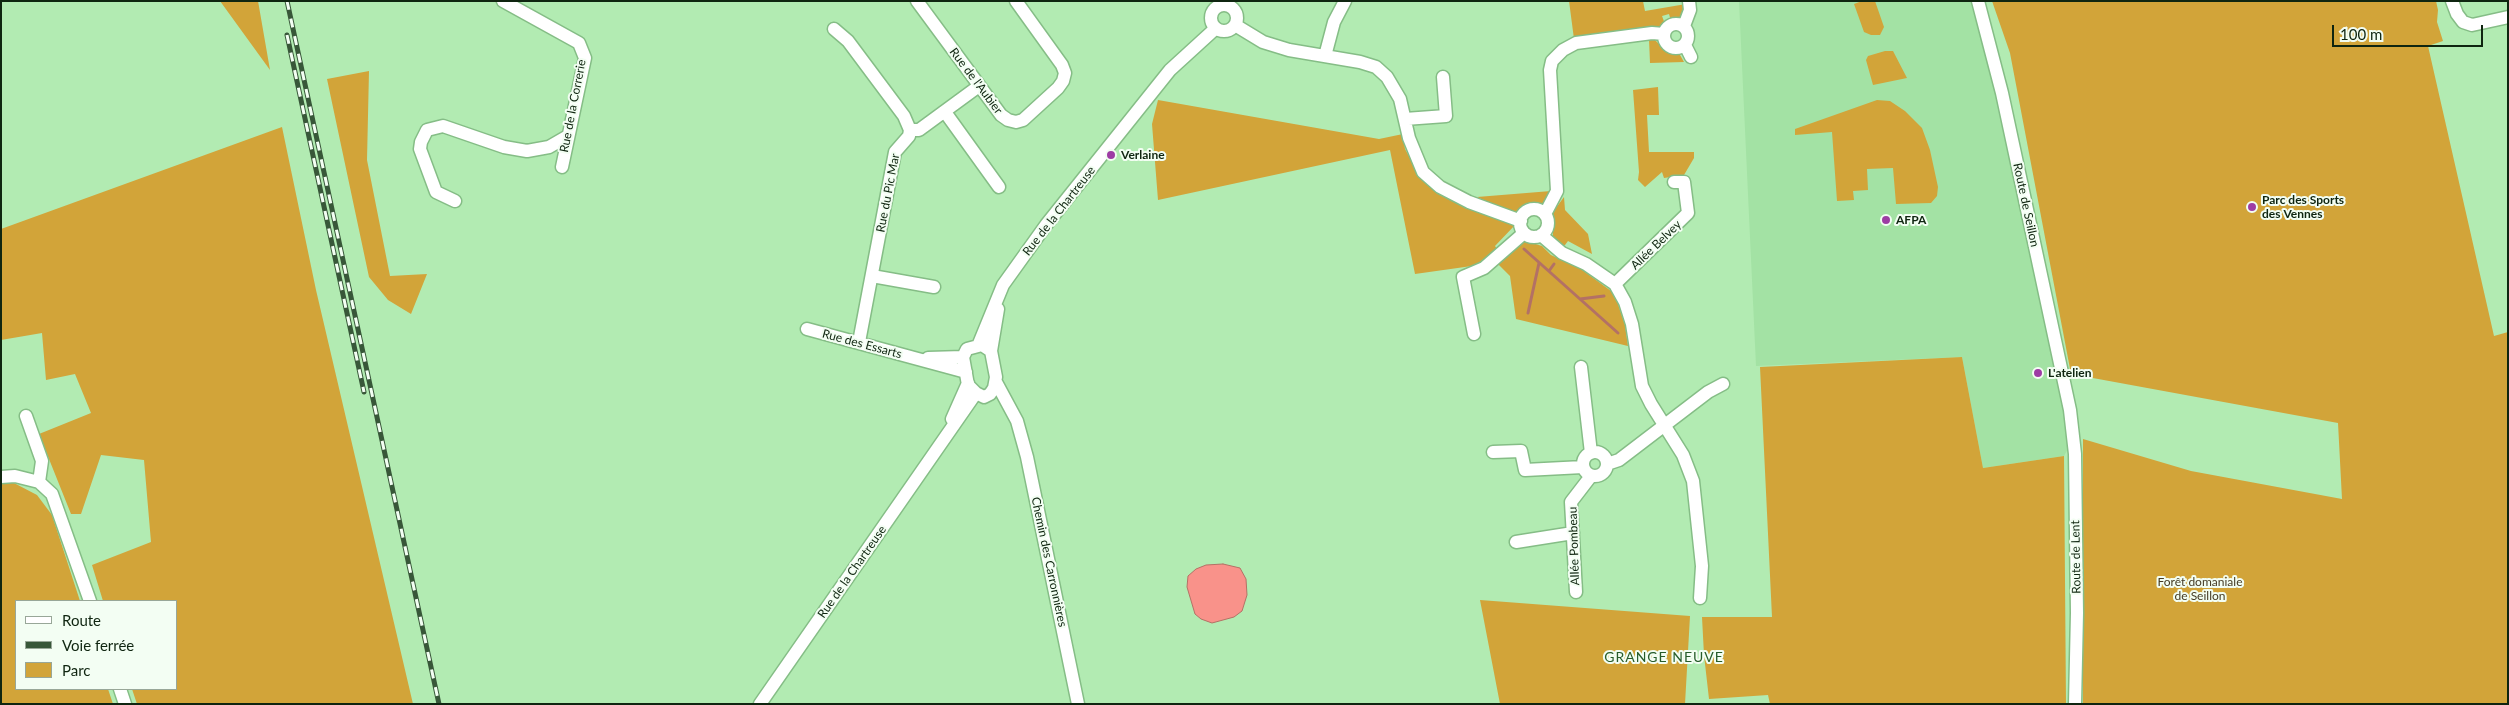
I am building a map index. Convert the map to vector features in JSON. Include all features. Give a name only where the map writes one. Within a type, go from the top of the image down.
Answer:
[{"type":"street","name":"Rue de l'Aubier","points":[[917,1],[1001,115],[1008,120],[1016,122],[1023,120],[1063,81],[1065,73],[1062,65],[1016,1]]},
{"type":"street","points":[[1325,56],[1334,22],[1345,1]]},
{"type":"street","points":[[1664,34],[1668,46],[1688,51],[1689,37],[1684,26],[1690,10],[1689,1]]},
{"type":"street","name":"Route de Seillon","points":[[1978,1],[2002,93],[2070,410]]},
{"type":"street","points":[[2452,1],[2457,14],[2463,22],[2472,25],[2508,17]]},
{"type":"street","name":"Rue de la Correrie","points":[[507,2],[579,43],[585,58],[562,167]]},
{"type":"street","points":[[1233,4],[1236,13],[1235,25],[1224,31],[1216,28],[1212,17],[1212,5],[1233,4]]},
{"type":"street","points":[[1664,34],[1672,24],[1684,26]]},
{"type":"street","points":[[1235,25],[1263,42],[1289,50],[1360,62],[1376,67],[1387,77],[1400,99],[1417,161],[1431,180],[1469,202],[1522,227],[1533,237],[1541,235],[1548,228],[1545,214],[1557,191],[1558,174],[1550,70],[1552,61],[1563,50],[1576,43],[1652,33],[1664,34]]},
{"type":"street","name":"Rue de la Chartreuse","points":[[978,346],[1003,285],[1046,226],[1117,139],[1146,99],[1187,52],[1216,28]]},
{"type":"street","points":[[834,29],[854,48],[904,116],[910,130],[919,130],[979,86]]},
{"type":"street","points":[[1405,119],[1446,116],[1443,77]]},
{"type":"street","points":[[945,112],[999,187]]},
{"type":"street","points":[[455,201],[436,192],[420,149],[427,130],[443,126],[504,147],[527,151],[549,146],[568,136]]},
{"type":"street","name":"Rue du Pic Mar","points":[[859,342],[895,152],[908,136],[910,130]]},
{"type":"street","name":"Allée Belvey","points":[[1615,284],[1688,213],[1684,182],[1674,182]]},
{"type":"street","points":[[1474,334],[1463,277],[1484,268],[1522,227],[1529,210],[1539,210],[1545,214]]},
{"type":"street","points":[[1541,235],[1562,253],[1586,264],[1615,284],[1625,302],[1632,324],[1642,386],[1683,454],[1694,481],[1702,566],[1700,598]]},
{"type":"street","points":[[872,276],[934,287]]},
{"type":"street","name":"Rue de la Chartreuse","points":[[993,388],[991,351],[1003,285]]},
{"type":"street","name":"Rue des Essarts","points":[[808,329],[916,358],[970,383],[984,396],[993,388]]},
{"type":"street","points":[[970,383],[963,357],[968,349],[982,345],[991,351]]},
{"type":"street","name":"Rue des Essarts","points":[[916,358],[963,357]]},
{"type":"street","points":[[1581,367],[1591,453]]},
{"type":"street","name":"Rue de la Chartreuse","points":[[760,704],[945,440],[970,383]]},
{"type":"street","points":[[1494,452],[1521,451],[1526,470],[1587,471],[1601,474],[1607,464],[1619,460],[1708,392],[1723,384]]},
{"type":"street","name":"Chemin des Carronnières","points":[[993,388],[1017,422],[1028,464],[1078,704]]},
{"type":"street","name":"Route de Lent","points":[[2070,410],[2075,464],[2077,613],[2075,704]]},
{"type":"street","points":[[26,416],[42,461],[39,482]]},
{"type":"street","points":[[1587,471],[1585,458],[1591,453],[1603,455],[1607,464]]},
{"type":"street","name":"Allée Pombeau","points":[[1576,592],[1571,502],[1587,471]]},
{"type":"street","points":[[1,477],[15,476],[39,482],[52,494],[90,600]]},
{"type":"street","points":[[1516,542],[1573,533]]},
{"type":"street","points":[[120,690],[125,704]]},
{"type":"shaded area","name":"AFPA","points":[[1739,1],[1970,1],[1995,83],[2063,407],[2069,447],[2064,456],[1983,468],[1962,357],[1756,366]]},
{"type":"shaded area","points":[[1223,564],[1240,568],[1246,579],[1247,595],[1242,611],[1234,617],[1212,623],[1201,619],[1195,614],[1187,587],[1188,576],[1196,569],[1206,565]]},
{"type":"green space","points":[[220,1],[258,1],[270,70]]},
{"type":"green space","points":[[1569,1],[1643,1],[1645,11],[1686,4],[1685,11],[1680,17],[1671,21],[1669,14],[1662,16],[1665,24],[1658,27],[1574,39]]},
{"type":"green space","points":[[1862,1],[1875,1],[1884,27],[1880,35],[1871,35],[1864,32],[1854,4]]},
{"type":"green space","name":"Parc des Sports des Vennes","points":[[1992,1],[2436,1],[2438,10],[2437,22],[2443,41],[2428,46],[2494,336],[2508,332],[2508,704],[2083,704],[2083,439],[2191,471],[2342,499],[2338,423],[2071,374],[2010,53]]},
{"type":"green space","points":[[1649,39],[1654,39],[1664,49],[1680,55],[1684,62],[1650,63]]},
{"type":"green space","points":[[1885,51],[1893,51],[1907,78],[1873,85],[1866,60],[1868,56]]},
{"type":"green space","points":[[369,71],[367,160],[390,276],[427,274],[411,314],[388,300],[369,277],[327,79]]},
{"type":"green space","points":[[1658,87],[1659,115],[1647,115],[1649,152],[1694,152],[1694,158],[1684,175],[1664,178],[1662,172],[1645,187],[1638,180],[1633,90]]},
{"type":"green space","points":[[1158,100],[1379,139],[1403,134],[1405,149],[1416,169],[1516,224],[1495,246],[1499,252],[1486,264],[1415,274],[1390,150],[1158,200],[1152,124]]},
{"type":"green space","points":[[1877,100],[1890,101],[1905,111],[1922,128],[1930,150],[1938,187],[1937,196],[1931,203],[1896,204],[1893,168],[1867,169],[1868,190],[1853,191],[1854,200],[1837,201],[1832,132],[1795,135],[1795,129]]},
{"type":"green space","points":[[282,127],[316,290],[413,704],[137,704],[132,690],[178,690],[178,600],[103,600],[92,565],[151,542],[144,460],[101,455],[81,514],[71,514],[39,434],[91,413],[75,374],[46,380],[42,333],[1,340],[1,229]]},
{"type":"green space","points":[[1551,191],[1545,204],[1528,207],[1518,212],[1510,212],[1477,197]]},
{"type":"green space","points":[[1564,197],[1565,210],[1588,234],[1592,254],[1568,241],[1565,245],[1561,246],[1553,238],[1553,212]]},
{"type":"green space","points":[[1523,240],[1542,246],[1551,255],[1581,269],[1611,291],[1618,304],[1625,325],[1628,346],[1516,319],[1510,276],[1498,264]]},
{"type":"green space","points":[[1962,357],[1983,468],[2064,456],[2066,704],[1770,704],[1768,695],[1709,699],[1702,617],[1772,617],[1760,367]]},
{"type":"green space","points":[[1,483],[14,483],[37,495],[52,515],[80,600],[15,600],[15,690],[108,690],[113,704],[1,704]]},
{"type":"green space","points":[[1480,600],[1690,616],[1685,704],[1500,704]]},
{"type":"waterway","points":[[1524,249],[1618,333]]},
{"type":"waterway","points":[[1528,313],[1539,263]]},
{"type":"waterway","points":[[1549,271],[1554,264]]},
{"type":"waterway","points":[[1580,299],[1604,296]]},
{"type":"railway","points":[[287,1],[439,704]]},
{"type":"railway","points":[[287,35],[364,392]]},
{"type":"place","name":"Verlaine","points":[[1111,155]]},
{"type":"place","name":"Parc des Sports des Vennes","points":[[2252,207]]},
{"type":"place","name":"AFPA","points":[[1886,220]]},
{"type":"place","name":"L'atelien","points":[[2038,373]]},
{"type":"district","name":"GRANGE NEUVE","points":[[1664,657]]},
{"type":"park label","name":"Forêt domaniale de Seillon","points":[[2200,589]]}]
